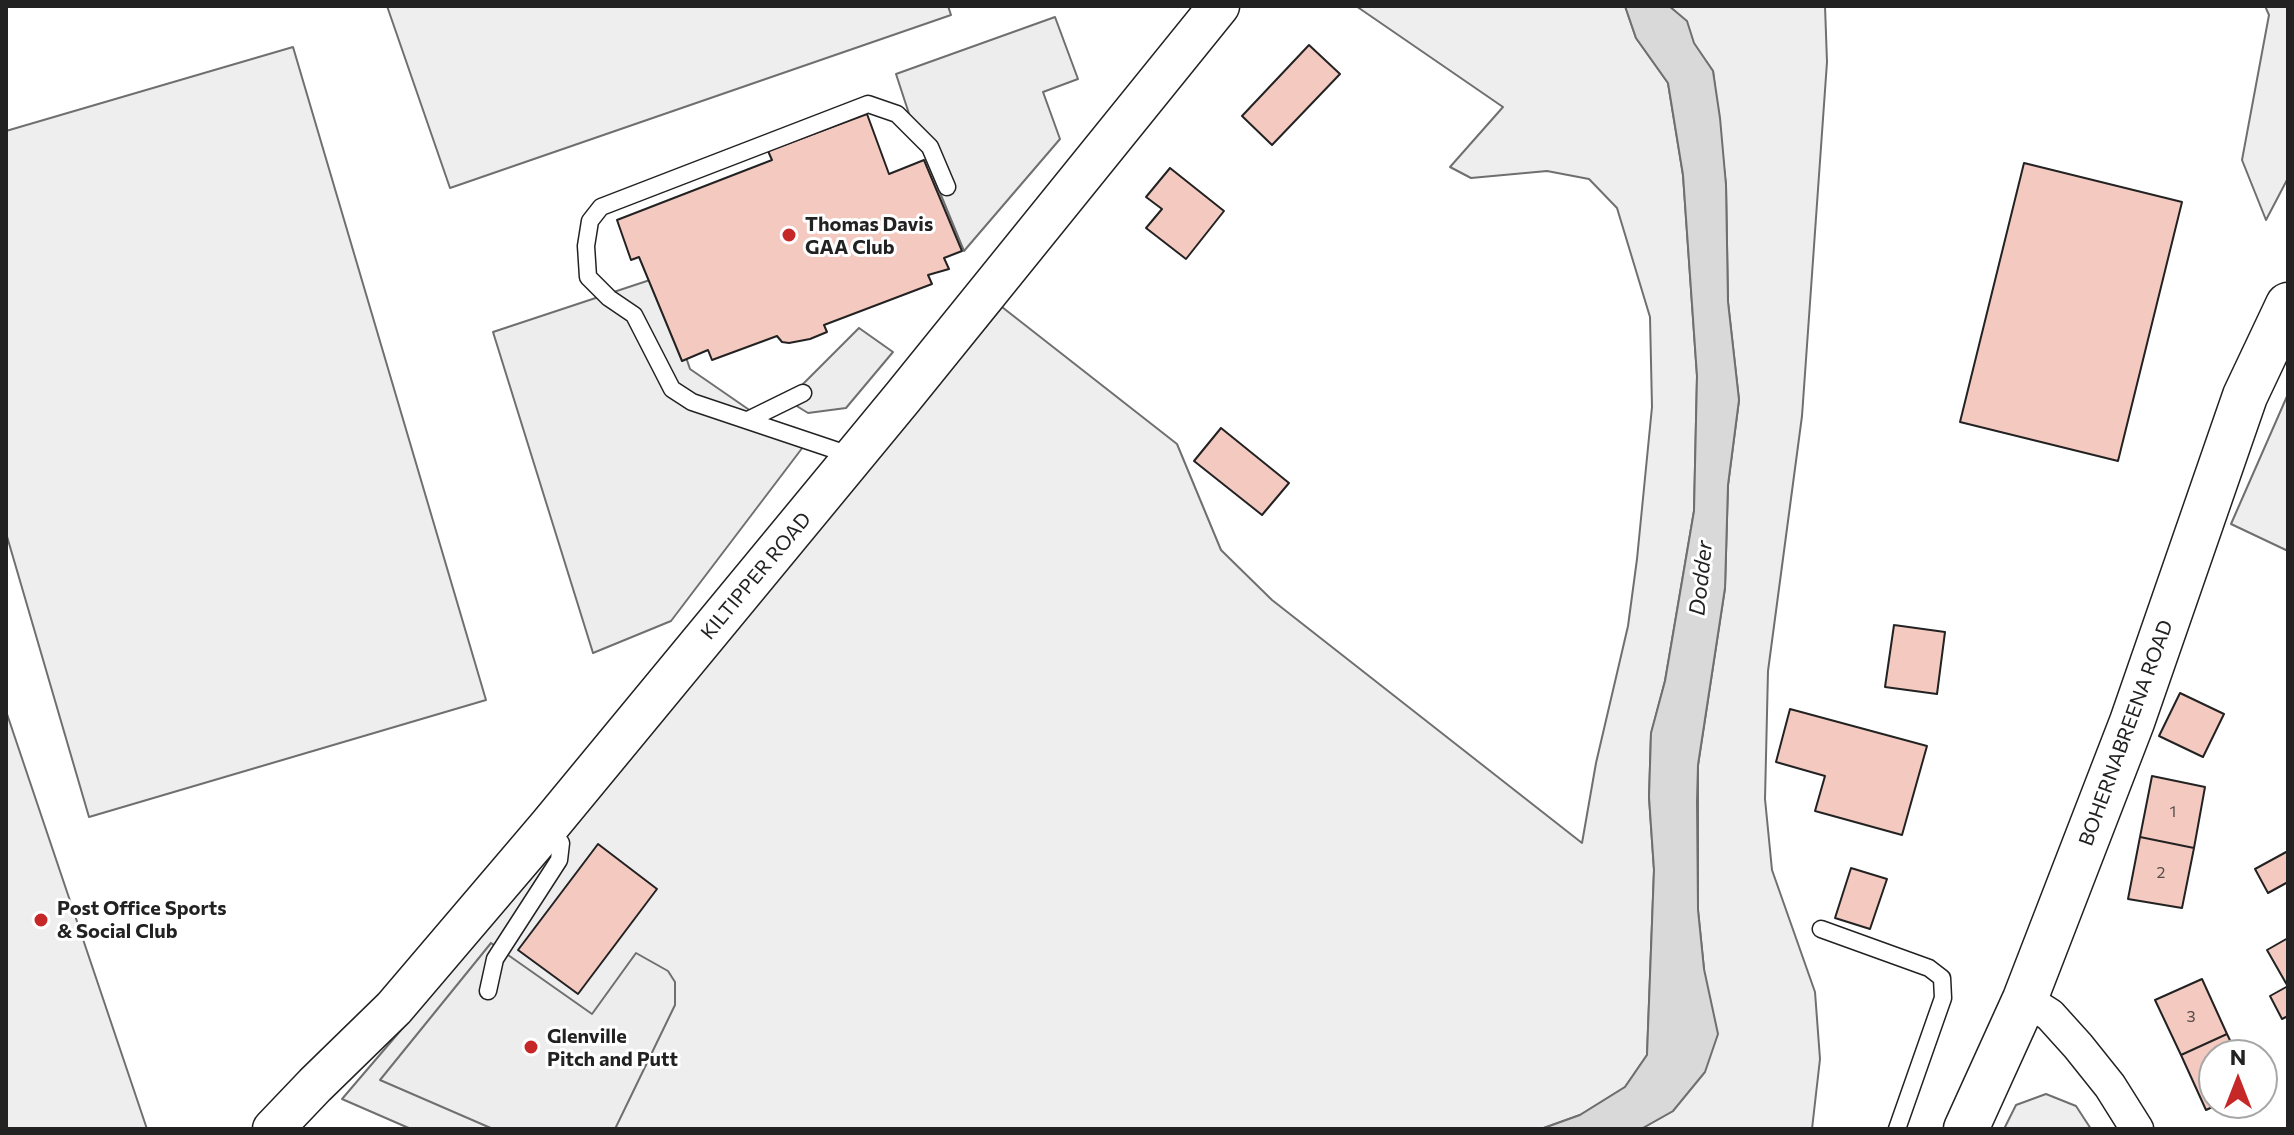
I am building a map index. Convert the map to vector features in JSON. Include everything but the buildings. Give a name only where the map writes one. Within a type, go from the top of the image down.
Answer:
[{"type":"main road","name":"BOHERNABREENA ROAD","points":[[1966,1129],[2025,999],[2132,722],[2245,396],[2288,305]]},
{"type":"street","name":"KILTIPPER ROAD","points":[[273,1129],[394,1008],[549,826],[854,457],[1219,6]]},
{"type":"street","points":[[2025,999],[2050,1015],[2078,1046],[2110,1086],[2137,1129]]},
{"type":"lane","points":[[854,457],[692,402],[672,389],[634,315],[609,298],[588,277],[586,246],[590,221],[601,207],[868,104],[897,114],[930,147],[947,187]]},
{"type":"lane","points":[[748,420],[803,393]]},
{"type":"lane","points":[[488,991],[495,959],[559,860],[561,843],[549,826]]},
{"type":"lane","points":[[1821,929],[1929,968],[1942,978],[1943,998],[1897,1129]]},
{"type":"shaded area","points":[[387,6],[948,6],[951,15],[450,188]]},
{"type":"shaded area","name":"Glenville Pitch and Putt","points":[[1356,6],[1625,6],[1636,38],[1668,83],[1683,175],[1697,376],[1694,511],[1665,681],[1651,734],[1649,797],[1654,870],[1647,1055],[1625,1087],[1580,1115],[1541,1129],[411,1129],[342,1099],[561,843],[1002,307],[1177,444],[1221,550],[1272,600],[1582,843],[1596,763],[1628,626],[1637,559],[1652,407],[1650,317],[1617,208],[1589,179],[1547,171],[1471,178],[1450,167],[1503,107]]},
{"type":"shaded area","points":[[1669,6],[1825,6],[1827,62],[1802,416],[1768,671],[1765,799],[1772,870],[1815,992],[1820,1059],[1812,1129],[1641,1129],[1673,1111],[1704,969],[1698,910],[1698,765],[1725,588],[1728,485],[1739,400],[1728,302],[1726,185],[1713,71],[1693,43],[1686,21]]},
{"type":"shaded area","points":[[2265,6],[2288,6],[2288,178],[2266,220],[2242,160],[2269,15]]},
{"type":"shaded area","points":[[1055,17],[1078,79],[1043,92],[1060,139],[964,251],[915,132],[896,74]]},
{"type":"shaded area","points":[[293,47],[486,700],[89,817],[6,533],[6,131]]},
{"type":"shaded area","points":[[659,277],[690,369],[803,447],[671,621],[593,653],[493,332]]},
{"type":"shaded area","points":[[859,328],[893,352],[846,408],[808,413],[787,400]]},
{"type":"shaded area","points":[[2288,394],[2288,551],[2231,524]]},
{"type":"shaded area","name":"Post Office Sports & Social Club","points":[[6,711],[147,1129],[6,1129]]},
{"type":"shaded area","name":"Glenville Pitch and Putt","points":[[491,943],[592,1014],[636,953],[668,971],[675,982],[675,1005],[615,1129],[493,1129],[380,1080]]},
{"type":"shaded area","points":[[2046,1094],[2076,1106],[2091,1129],[2004,1129],[2016,1105]]},
{"type":"water","name":"Dodder","points":[[1625,6],[1669,6],[1687,21],[1694,43],[1713,71],[1720,118],[1726,185],[1728,302],[1739,400],[1728,485],[1725,588],[1698,765],[1697,801],[1698,910],[1704,969],[1718,1034],[1705,1072],[1673,1111],[1641,1129],[1541,1129],[1580,1115],[1625,1087],[1647,1055],[1654,870],[1649,797],[1651,733],[1665,681],[1694,511],[1697,376],[1683,175],[1668,83],[1636,38]]},
{"type":"place","name":"Thomas Davis GAA Club","points":[[789,235]]},
{"type":"place","name":"Post Office Sports & Social Club","points":[[41,920]]},
{"type":"place","name":"Glenville Pitch and Putt","points":[[531,1047]]}]
